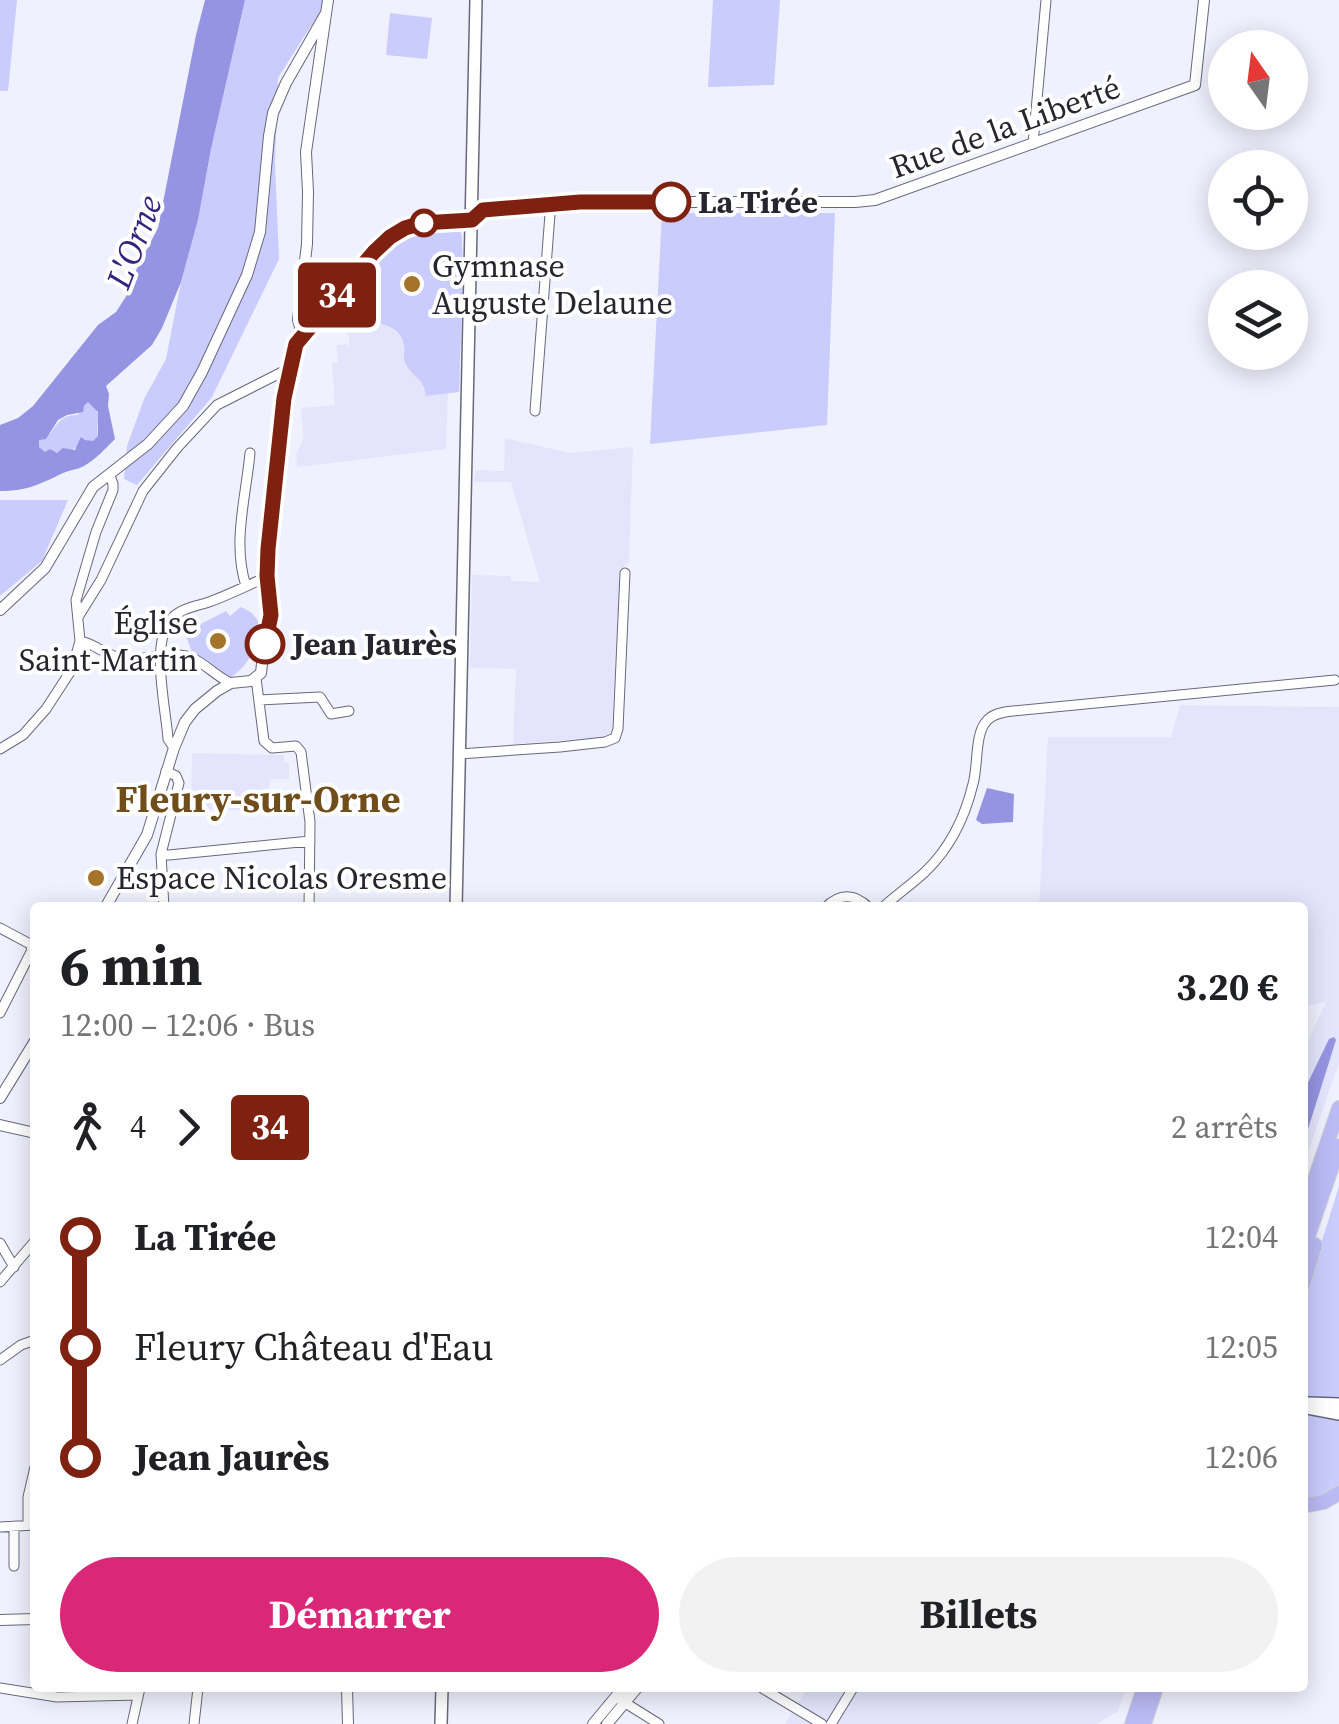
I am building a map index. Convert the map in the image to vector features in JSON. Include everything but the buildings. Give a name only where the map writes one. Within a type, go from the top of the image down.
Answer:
[{"type":"highway","points":[[1308,1267],[1317,1237],[1308,1220],[1319,1168],[1339,1108]]},
{"type":"highway","points":[[1308,1220],[1339,1146]]},
{"type":"highway","points":[[1308,1187],[1319,1168]]},
{"type":"highway","points":[[1308,1505],[1324,1502],[1339,1493]]},
{"type":"highway","points":[[1132,1724],[1143,1692]]},
{"type":"highway","points":[[1144,1724],[1155,1692]]},
{"type":"main road","points":[[456,902],[476,0]]},
{"type":"main road","points":[[1308,1405],[1339,1404]]},
{"type":"main road","points":[[1308,1406],[1339,1414]]},
{"type":"main road","points":[[441,1724],[442,1692]]},
{"type":"street","points":[[80,641],[109,656],[127,660],[186,655],[231,683],[251,681],[261,672],[270,624],[267,576],[284,398],[302,333],[298,320],[307,244],[306,152],[328,0]]},
{"type":"street","points":[[1033,144],[1046,0]]},
{"type":"street","name":"Rue de la Liberté","points":[[302,333],[390,237],[422,223],[472,220],[483,210],[580,202],[875,200],[1195,85],[1204,0]]},
{"type":"street","points":[[0,610],[45,568],[94,487],[148,444],[182,406],[210,356],[247,275],[260,232],[273,113],[326,13]]},
{"type":"street","points":[[535,410],[553,205]]},
{"type":"street","points":[[78,618],[101,580],[143,490],[177,448],[217,405],[290,368]]},
{"type":"street","points":[[246,586],[239,542],[250,453]]},
{"type":"street","points":[[0,749],[23,735],[46,710],[72,669],[80,641],[76,600],[113,490],[110,476]]},
{"type":"street","points":[[459,754],[560,747],[616,738],[625,574]]},
{"type":"street","points":[[174,748],[168,739],[160,657],[162,634],[172,617],[185,609],[267,576]]},
{"type":"street","points":[[256,678],[264,741],[272,748],[296,746],[301,752],[310,842],[309,902]]},
{"type":"street","points":[[889,902],[934,863],[954,835],[974,783],[980,735],[988,720],[1006,712],[1335,680]]},
{"type":"street","points":[[109,902],[146,834],[185,722],[195,709],[231,683]]},
{"type":"street","points":[[259,700],[320,697],[331,714],[350,711]]},
{"type":"street","points":[[164,902],[161,854],[179,783],[176,776],[166,771]]},
{"type":"street","points":[[161,854],[310,842]]},
{"type":"street","points":[[833,902],[851,896],[862,902]]},
{"type":"street","points":[[877,902],[896,896]]},
{"type":"street","points":[[0,928],[30,944]]},
{"type":"street","points":[[0,1013],[30,957]]},
{"type":"street","points":[[0,1098],[30,1049]]},
{"type":"street","points":[[0,1125],[30,1132]]},
{"type":"street","points":[[0,1243],[14,1267]]},
{"type":"street","points":[[0,1282],[30,1247]]},
{"type":"street","points":[[0,1360],[30,1342]]},
{"type":"street","points":[[0,1526],[30,1525]]},
{"type":"street","points":[[14,1526],[14,1566]]},
{"type":"street","points":[[0,1620],[30,1619]]},
{"type":"street","points":[[0,1688],[57,1697],[85,1692]]},
{"type":"street","points":[[132,1724],[139,1692]]},
{"type":"street","points":[[194,1724],[198,1692]]},
{"type":"street","points":[[348,1692],[348,1724]]},
{"type":"street","points":[[593,1724],[622,1692]]},
{"type":"street","points":[[624,1692],[620,1699],[660,1724]]},
{"type":"street","points":[[607,1724],[634,1692]]},
{"type":"street","points":[[769,1692],[822,1724]]},
{"type":"street","points":[[831,1724],[851,1692]]},
{"type":"shaded area","points":[[0,0],[17,0],[8,91],[0,91]]},
{"type":"shaded area","points":[[205,0],[245,0],[181,282],[152,345],[106,386],[115,439],[81,467],[32,487],[0,491],[0,425],[33,406],[98,325],[116,312],[158,228]],"holes":[[[88,402],[98,412],[98,436],[93,441],[81,437],[75,450],[63,448],[57,453],[39,447],[39,440],[46,439],[58,420],[83,412]]]},
{"type":"shaded area","points":[[245,0],[323,0],[321,13],[278,78],[275,163],[279,259],[212,397],[137,485],[124,479],[127,446],[144,399],[166,359]]},
{"type":"shaded area","points":[[713,0],[780,0],[774,85],[708,87]]},
{"type":"shaded area","points":[[390,13],[432,18],[427,59],[386,55]]},
{"type":"shaded area","points":[[662,213],[835,213],[827,425],[650,444]]},
{"type":"shaded area","points":[[449,226],[462,236],[459,392],[426,396],[423,385],[405,362],[398,332],[358,320],[353,311],[371,288],[369,270],[360,273],[390,243],[407,233]]},
{"type":"shaded area","points":[[358,320],[384,324],[401,336],[405,363],[425,384],[426,396],[448,393],[446,449],[297,467],[296,455],[304,437],[301,408],[335,405],[332,363],[338,362],[336,345],[347,344],[349,348],[346,326],[357,327]]},
{"type":"shaded area","points":[[88,401],[98,414],[98,436],[93,442],[85,440],[62,452],[45,452],[39,447],[39,439],[46,438],[62,419],[78,415]]},
{"type":"shaded area","points":[[505,438],[570,453],[633,447],[629,562],[620,569],[612,729],[604,737],[513,744],[516,669],[470,668],[472,575],[540,582],[511,482],[474,482],[475,470],[504,471]]},
{"type":"shaded area","points":[[0,500],[68,500],[42,561],[0,596]]},
{"type":"shaded area","points":[[241,607],[262,621],[262,625],[251,655],[230,678],[193,656],[185,632],[226,611],[230,616]]},
{"type":"shaded area","points":[[1180,705],[1339,707],[1339,1063],[1308,1152],[1308,1041],[1326,1002],[1308,1005],[1308,902],[1039,902],[1048,737],[1171,737]]},
{"type":"shaded area","points":[[192,753],[284,755],[284,762],[289,763],[289,779],[270,779],[269,793],[244,792],[243,810],[191,809]]},
{"type":"shaded area","points":[[987,788],[1014,794],[1013,822],[982,824],[976,820]]},
{"type":"shaded area","points":[[1329,1039],[1336,1040],[1308,1129],[1308,1083]]},
{"type":"shaded area","points":[[1339,1186],[1339,1399],[1308,1397],[1308,1286]]},
{"type":"shaded area","points":[[1308,1412],[1339,1417],[1339,1487],[1325,1497],[1308,1500]]},
{"type":"shaded area","points":[[805,1692],[1125,1692],[1118,1711],[1097,1724],[785,1724]]},
{"type":"bus line","name":"34","points":[[265,644],[271,615],[268,549],[284,398],[296,344],[374,252],[405,228],[472,220],[483,210],[580,202],[671,202]]},
{"type":"place","name":"La Tirée","points":[[671,202]]},
{"type":"place","name":"Gymnase Auguste Delaune","points":[[412,284]]},
{"type":"place","name":"Église Saint-Martin","points":[[218,641]]},
{"type":"place","name":"Jean Jaurès","points":[[265,644]]},
{"type":"place","name":"Espace Nicolas Oresme","points":[[96,878]]},
{"type":"district","name":"Fleury-sur-Orne","points":[[258,799]]},
{"type":"water label","name":"L'Orne","points":[[134,242]]}]
